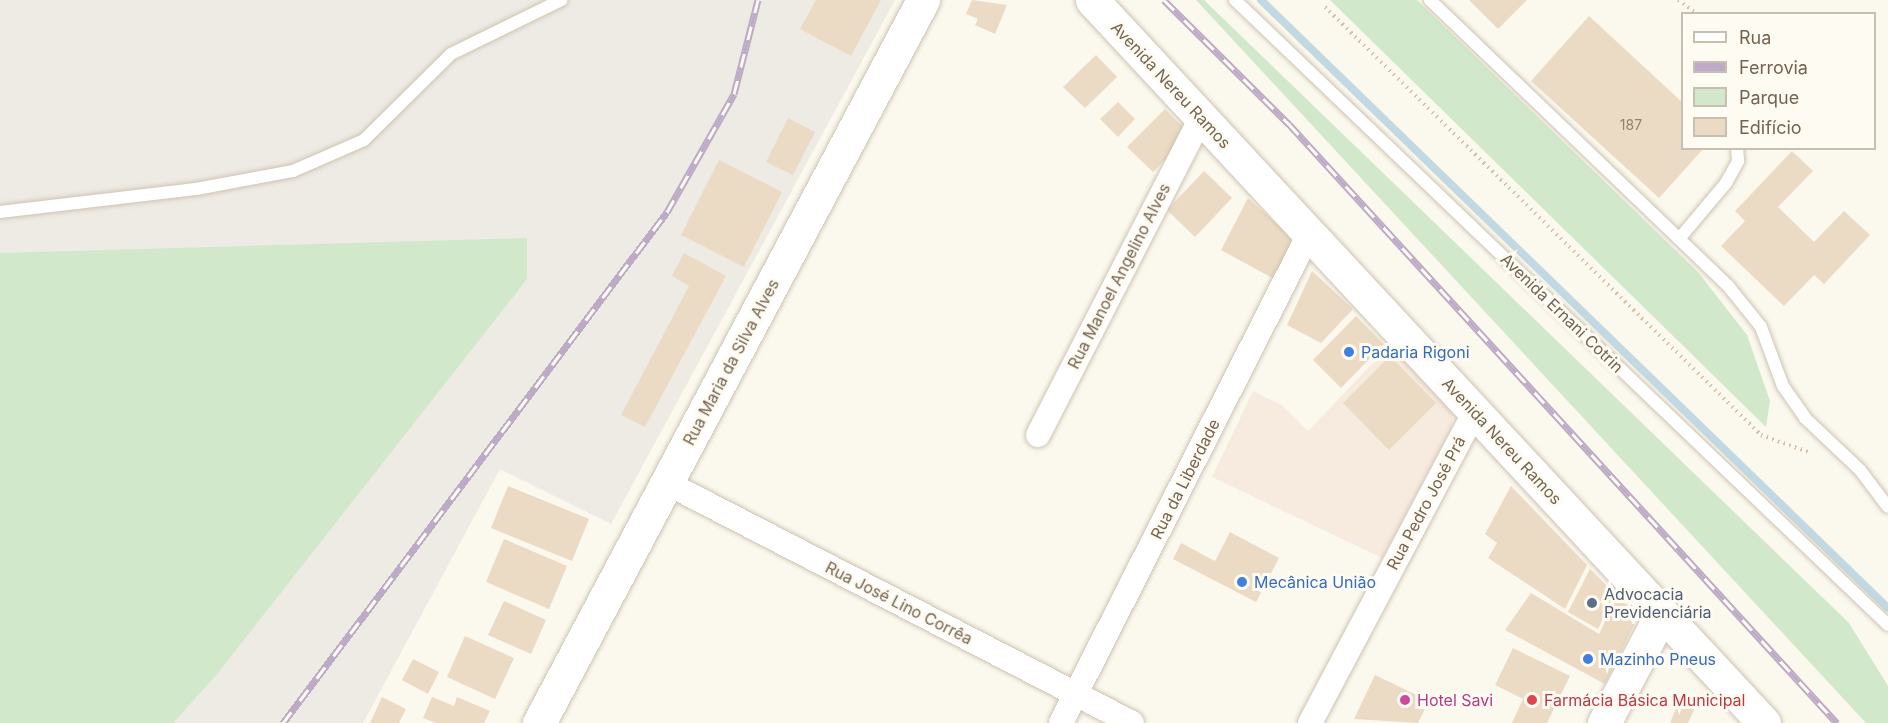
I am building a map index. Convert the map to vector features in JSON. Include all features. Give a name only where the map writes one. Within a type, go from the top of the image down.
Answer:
[{"type":"main road","name":"Rua Maria da Silva Alves","points":[[539,723],[923,0]]},
{"type":"main road","name":"Avenida Nereu Ramos","points":[[1092,0],[1764,723]]},
{"type":"main road","points":[[1604,723],[1662,613]]},
{"type":"street","name":"Rua Manoel Angelino Alves","points":[[1038,435],[1201,118]]},
{"type":"street","name":"Rua da Liberdade","points":[[1061,723],[1309,234]]},
{"type":"street","name":"Rua Pedro José Prá","points":[[1310,723],[1475,411]]},
{"type":"street","name":"Rua José Lino Corrêa","points":[[667,483],[1132,723]]},
{"type":"lane","points":[[0,212],[196,189],[293,171],[364,140],[451,54],[561,0]]},
{"type":"lane","name":"Avenida Ernani Cotrin","points":[[1235,0],[1888,625]]},
{"type":"lane","points":[[1431,0],[1730,287],[1761,327],[1783,386],[1805,418],[1886,500]]},
{"type":"lane","points":[[1679,239],[1726,183],[1738,161],[1737,150]]},
{"type":"path","points":[[1678,0],[1694,12]]},
{"type":"path","points":[[1325,7],[1761,435],[1816,454]]},
{"type":"shaded area","points":[[0,0],[895,0],[611,524],[500,469],[363,723],[0,723]]},
{"type":"shaded area","points":[[1391,344],[1448,403],[1453,415],[1451,429],[1382,558],[1212,477],[1253,391],[1283,406],[1308,431]]},
{"type":"green space","points":[[1196,0],[1204,0],[1849,623],[1888,686],[1888,723],[1866,723]]},
{"type":"green space","points":[[1330,0],[1417,0],[1698,272],[1747,335],[1770,401],[1766,427]]},
{"type":"green space","points":[[527,238],[527,279],[218,673],[173,723],[0,723],[0,253]]},
{"type":"building","points":[[816,0],[881,0],[851,56],[800,29]]},
{"type":"building","points":[[972,0],[1007,5],[995,34],[975,25],[978,19],[966,14]]},
{"type":"building","points":[[1469,0],[1527,0],[1498,29]]},
{"type":"building","points":[[1589,16],[1681,101],[1681,150],[1702,150],[1659,198],[1531,81]]},
{"type":"building","points":[[1096,55],[1117,77],[1085,108],[1063,87]]},
{"type":"building","points":[[1118,102],[1135,119],[1118,137],[1100,119]]},
{"type":"building","points":[[1165,109],[1190,134],[1153,172],[1127,147]]},
{"type":"building","points":[[788,118],[815,132],[793,175],[766,162]]},
{"type":"building","points":[[1792,151],[1813,171],[1778,207],[1814,242],[1844,211],[1870,235],[1824,284],[1814,275],[1784,306],[1721,246],[1745,221],[1735,211]]},
{"type":"building","points":[[719,160],[782,192],[744,267],[681,235]]},
{"type":"building","points":[[1204,171],[1232,198],[1195,237],[1167,210]]},
{"type":"building","points":[[1248,198],[1294,240],[1276,280],[1221,250]]},
{"type":"building","points":[[684,253],[726,276],[645,427],[621,415],[689,286],[672,276]]},
{"type":"building","points":[[1312,271],[1353,309],[1321,343],[1287,325]]},
{"type":"building","name":"Padaria Rigoni","points":[[1356,316],[1384,344],[1341,388],[1313,360]]},
{"type":"building","points":[[1390,356],[1436,403],[1389,450],[1343,403]]},
{"type":"building","points":[[508,486],[589,519],[572,561],[491,528]]},
{"type":"building","points":[[1511,486],[1587,565],[1565,609],[1488,558],[1497,543],[1485,534]]},
{"type":"building","name":"Mecânica União","points":[[1230,532],[1279,558],[1256,602],[1173,559],[1181,543],[1215,561]]},
{"type":"building","points":[[504,539],[567,566],[549,609],[486,582]]},
{"type":"building","name":"Advocacia Previdenciária","points":[[1590,569],[1615,594],[1598,629],[1568,612]]},
{"type":"building","name":"Mazinho Pneus","points":[[1531,593],[1599,634],[1617,596],[1638,617],[1605,684],[1505,630]]},
{"type":"building","points":[[504,601],[546,620],[531,654],[488,635]]},
{"type":"building","points":[[465,636],[514,658],[495,699],[447,677]]},
{"type":"building","points":[[1513,648],[1570,676],[1547,723],[1512,723],[1523,699],[1495,685]]},
{"type":"building","points":[[413,659],[439,672],[428,694],[402,680]]},
{"type":"building","points":[[1375,675],[1429,701],[1418,723],[1354,719]]},
{"type":"building","points":[[382,697],[406,709],[399,723],[370,723]]},
{"type":"building","points":[[432,697],[454,706],[457,697],[490,711],[484,723],[436,723],[423,718]]},
{"type":"building","points":[[1686,705],[1694,710],[1688,723],[1670,723],[1677,706]]},
{"type":"waterway","points":[[1261,0],[1888,608]]},
{"type":"railway","points":[[283,723],[667,212],[734,94],[758,0]]},
{"type":"railway","points":[[1164,0],[1289,124],[1837,723]]},
{"type":"place","name":"Padaria Rigoni","points":[[1349,352]]},
{"type":"place","name":"Mecânica União","points":[[1242,582]]},
{"type":"place","name":"Advocacia Previdenciária","points":[[1592,603]]},
{"type":"place","name":"Mazinho Pneus","points":[[1588,659]]},
{"type":"place","name":"Hotel Savi","points":[[1405,700]]},
{"type":"place","name":"Farmácia Básica Municipal","points":[[1532,700]]}]
